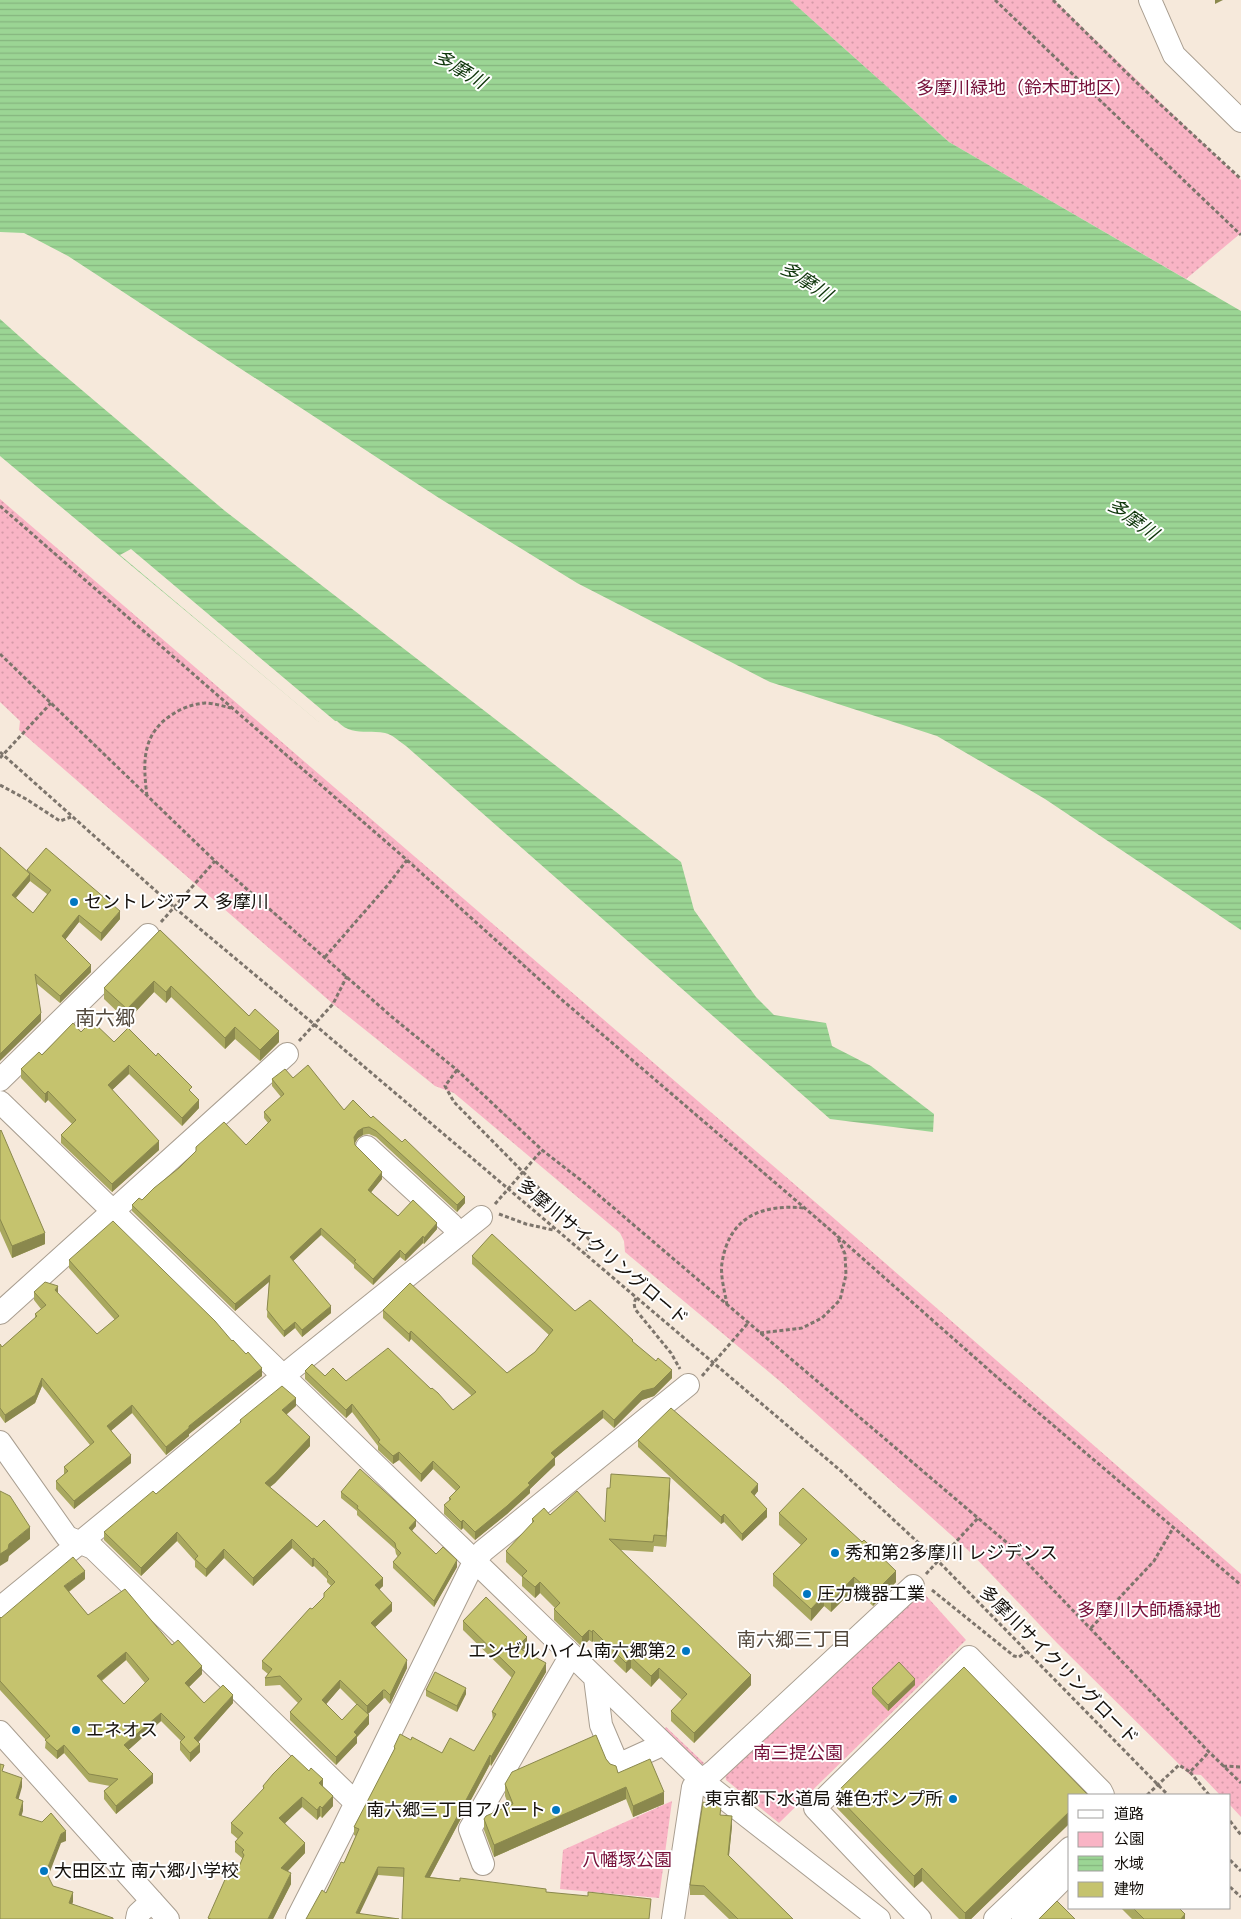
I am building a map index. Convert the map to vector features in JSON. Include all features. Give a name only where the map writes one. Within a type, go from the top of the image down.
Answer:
[{"type":"street","points":[[1150,0],[1174,55],[1241,121]]},
{"type":"street","points":[[0,1080],[154,929]]},
{"type":"street","points":[[0,1313],[292,1048]]},
{"type":"street","points":[[0,1102],[701,1780],[879,1919]]},
{"type":"street","points":[[367,1147],[460,1234]]},
{"type":"street","points":[[0,1608],[282,1376],[490,1212]]},
{"type":"street","points":[[297,1919],[474,1562],[483,1551],[688,1386]]},
{"type":"street","points":[[0,1442],[67,1537],[93,1548],[356,1803]]},
{"type":"street","points":[[673,1919],[693,1787],[920,1586]]},
{"type":"street","points":[[483,1864],[470,1830],[571,1655]]},
{"type":"street","points":[[920,1919],[815,1808],[969,1657],[1102,1794]]},
{"type":"street","points":[[595,1678],[601,1725],[618,1766],[664,1744]]},
{"type":"street","points":[[0,1732],[168,1919]]},
{"type":"street","points":[[995,1919],[1068,1850]]},
{"type":"street","points":[[1023,1919],[1068,1874]]},
{"type":"street","points":[[137,1919],[138,1914],[152,1901]]},
{"type":"street","points":[[889,1919],[905,1902]]},
{"type":"path","points":[[995,0],[1241,235]]},
{"type":"path","points":[[1053,0],[1136,82],[1241,179]]},
{"type":"path","points":[[0,506],[407,860],[561,999],[835,1234],[1007,1386],[1241,1585]]},
{"type":"path","points":[[0,654],[215,861],[348,976],[392,1017],[457,1070],[542,1150],[582,1181],[759,1334],[1012,1547],[1241,1783]]},
{"type":"path","points":[[0,758],[2,753],[50,703]]},
{"type":"path","points":[[148,796],[144,773],[146,751],[150,735],[163,720],[182,708],[206,703],[232,708]]},
{"type":"path","name":"多摩川サイクリングロード","points":[[2,753],[175,908],[841,1472],[938,1561],[1167,1794]]},
{"type":"path","points":[[0,785],[60,821],[72,816]]},
{"type":"path","points":[[325,957],[387,886],[407,860]]},
{"type":"path","points":[[154,929],[175,908],[215,861]]},
{"type":"path","points":[[292,1048],[333,1004],[348,976]]},
{"type":"path","points":[[457,1070],[445,1086],[454,1102],[587,1237],[591,1242],[585,1254]]},
{"type":"path","points":[[542,1150],[490,1212],[526,1224],[555,1230]]},
{"type":"path","points":[[727,1306],[722,1264],[727,1244],[738,1224],[751,1215],[769,1208],[804,1208]]},
{"type":"path","points":[[759,1334],[802,1328],[822,1318],[840,1300],[846,1275],[845,1254],[835,1234]]},
{"type":"path","points":[[636,1298],[634,1302],[635,1309],[672,1353],[688,1386]]},
{"type":"path","points":[[707,1371],[748,1324]]},
{"type":"path","points":[[931,1568],[978,1518]]},
{"type":"path","points":[[1091,1628],[1154,1561],[1172,1528]]},
{"type":"path","points":[[920,1586],[1014,1656],[1020,1657],[1026,1652]]},
{"type":"path","points":[[1190,1772],[1209,1752]]},
{"type":"path","points":[[1148,1794],[1179,1765],[1190,1772],[1208,1794]]},
{"type":"path","points":[[1223,1766],[1241,1767]]},
{"type":"path","points":[[1231,1822],[1241,1835]]},
{"type":"path","points":[[1231,1861],[1241,1871]]},
{"type":"path","points":[[1231,1888],[1241,1897]]},
{"type":"green space","name":"多摩川緑地（鈴木町地区）","points":[[790,0],[1054,0],[1241,180],[1241,233],[1186,279],[949,142]]},
{"type":"green space","name":"多摩川大師橋緑地","points":[[0,499],[829,1214],[1241,1574],[1241,1817],[1231,1806],[1231,1794],[1219,1794],[1201,1775],[1189,1774],[1057,1643],[970,1552],[782,1383],[625,1252],[624,1241],[620,1233],[454,1093],[435,1086],[333,1004],[19,730],[20,721],[0,702]]},
{"type":"green space","name":"南三提公園","points":[[920,1589],[966,1640],[779,1823],[726,1780],[725,1772]]},
{"type":"green space","points":[[666,1727],[704,1763],[699,1768],[661,1732]]},
{"type":"green space","name":"八幡塚公園","points":[[672,1801],[659,1898],[560,1889],[563,1850]]},
{"type":"water","name":"多摩川","points":[[0,0],[790,0],[949,142],[1241,311],[1241,930],[1045,799],[937,736],[770,682],[577,583],[439,498],[68,256],[24,233],[0,232]]},
{"type":"water","points":[[0,319],[225,511],[681,862],[694,910],[756,997],[774,1015],[826,1023],[832,1046],[871,1066],[934,1114],[933,1132],[830,1119],[406,746],[388,734],[354,731],[337,721],[319,722],[0,456]]},
{"type":"pier","points":[[131,549],[347,731],[336,723],[322,725],[120,555]]},
{"type":"building","points":[[0,847],[30,874],[12,895],[33,913],[51,890],[27,870],[46,848],[120,911],[101,933],[79,915],[62,936],[91,965],[60,996],[35,974],[41,1013],[0,1054]]},
{"type":"building","points":[[160,930],[249,1016],[255,1009],[279,1031],[260,1050],[235,1027],[225,1038],[171,986],[166,992],[154,981],[127,1009],[104,988]]},
{"type":"building","points":[[92,1021],[114,1042],[128,1028],[156,1056],[158,1053],[192,1087],[189,1090],[199,1100],[182,1118],[129,1065],[108,1085],[159,1141],[112,1184],[61,1135],[76,1120],[48,1091],[45,1094],[21,1069],[39,1052],[42,1055],[73,1023],[81,1032]]},
{"type":"building","points":[[308,1065],[344,1110],[353,1100],[371,1118],[373,1116],[402,1142],[405,1139],[465,1197],[457,1205],[376,1131],[369,1127],[358,1131],[354,1137],[355,1145],[382,1172],[368,1190],[398,1216],[413,1200],[437,1223],[405,1255],[400,1250],[373,1279],[354,1261],[356,1260],[321,1228],[290,1257],[331,1306],[302,1330],[295,1322],[284,1331],[267,1310],[270,1275],[235,1304],[132,1205],[139,1198],[142,1200],[179,1168],[196,1151],[196,1147],[224,1122],[246,1145],[271,1120],[264,1112],[284,1094],[272,1079],[285,1069],[293,1078]]},
{"type":"building","points":[[1,1130],[45,1233],[12,1246],[0,1219]]},
{"type":"building","points":[[113,1221],[215,1321],[232,1341],[246,1354],[248,1352],[262,1368],[189,1426],[166,1447],[132,1405],[107,1426],[131,1455],[74,1501],[56,1481],[68,1471],[64,1467],[94,1442],[42,1378],[35,1395],[5,1415],[0,1408],[0,1344],[2,1347],[37,1316],[35,1314],[46,1305],[34,1292],[45,1282],[58,1286],[55,1290],[97,1334],[119,1316],[69,1260]]},
{"type":"building","points":[[492,1234],[575,1311],[590,1300],[632,1341],[656,1361],[658,1358],[672,1370],[654,1388],[642,1391],[614,1420],[603,1410],[551,1453],[555,1457],[528,1483],[530,1485],[475,1532],[463,1520],[461,1522],[444,1505],[460,1487],[433,1461],[421,1474],[399,1452],[393,1456],[378,1442],[380,1440],[352,1404],[346,1410],[305,1371],[312,1364],[325,1376],[333,1368],[346,1381],[388,1348],[431,1389],[438,1393],[453,1410],[476,1392],[411,1331],[409,1334],[383,1310],[410,1283],[507,1373],[535,1352],[553,1330],[472,1256]]},
{"type":"building","points":[[282,1386],[296,1398],[282,1410],[310,1437],[265,1483],[317,1527],[324,1520],[383,1578],[375,1585],[392,1603],[371,1623],[407,1660],[390,1695],[383,1690],[367,1706],[340,1680],[322,1700],[342,1720],[357,1704],[369,1715],[354,1732],[357,1735],[336,1757],[290,1712],[302,1699],[280,1676],[265,1678],[272,1669],[262,1661],[310,1608],[312,1609],[324,1597],[324,1593],[335,1582],[314,1558],[312,1559],[292,1539],[253,1578],[224,1549],[206,1569],[195,1559],[198,1556],[177,1532],[141,1568],[104,1532],[153,1491],[156,1494],[241,1422],[240,1420]]},
{"type":"building","points":[[671,1408],[758,1484],[751,1492],[767,1509],[742,1534],[724,1514],[721,1517],[638,1440]]},
{"type":"building","points":[[360,1469],[416,1520],[409,1528],[436,1554],[443,1547],[457,1560],[434,1601],[393,1562],[401,1553],[396,1548],[395,1543],[341,1492]]},
{"type":"building","points":[[611,1474],[670,1478],[666,1536],[654,1535],[653,1542],[609,1539],[751,1675],[694,1733],[671,1711],[687,1694],[659,1668],[651,1676],[631,1657],[626,1663],[593,1630],[592,1632],[589,1630],[582,1637],[554,1609],[560,1603],[540,1582],[535,1587],[522,1576],[527,1571],[506,1551],[534,1521],[532,1519],[544,1508],[550,1515],[577,1491],[605,1522],[607,1488],[610,1488]]},
{"type":"building","points":[[803,1488],[862,1542],[864,1540],[896,1571],[873,1594],[854,1577],[831,1601],[824,1595],[811,1609],[773,1574],[807,1539],[779,1513]]},
{"type":"building","points":[[0,1491],[10,1496],[30,1527],[9,1544],[8,1549],[0,1554]]},
{"type":"building","points":[[73,1557],[85,1571],[64,1586],[88,1615],[125,1589],[172,1645],[178,1640],[202,1666],[185,1683],[204,1703],[223,1685],[233,1695],[194,1738],[200,1744],[190,1753],[180,1742],[185,1737],[161,1713],[124,1745],[153,1774],[116,1806],[104,1791],[118,1779],[89,1774],[64,1745],[57,1751],[45,1740],[50,1736],[0,1681],[1,1618]],"holes":[[[126,1652],[149,1679],[124,1704],[97,1676]]]},
{"type":"building","points":[[486,1597],[527,1637],[517,1647],[546,1663],[491,1757],[490,1755],[425,1877],[460,1881],[460,1878],[546,1889],[546,1892],[588,1896],[588,1892],[651,1899],[649,1919],[402,1919],[404,1868],[378,1867],[356,1913],[399,1919],[306,1919],[322,1890],[326,1893],[341,1862],[344,1863],[359,1829],[354,1827],[395,1748],[400,1734],[411,1740],[412,1737],[442,1753],[450,1738],[474,1751],[496,1714],[492,1712],[515,1672],[463,1621]]},
{"type":"building","points":[[899,1662],[915,1679],[888,1705],[872,1688]]},
{"type":"building","name":"東京都下水道局 雑色ポンプ所","points":[[964,1667],[1087,1794],[1068,1794],[1068,1813],[965,1913],[922,1868],[914,1876],[835,1794]]},
{"type":"building","points":[[435,1672],[466,1688],[457,1706],[426,1690]]},
{"type":"building","name":"南六郷三丁目アパート","points":[[596,1735],[606,1759],[610,1764],[616,1766],[618,1773],[650,1759],[664,1792],[633,1806],[626,1787],[494,1845],[484,1819],[486,1816],[513,1804],[505,1784],[512,1772]]},
{"type":"building","points":[[292,1755],[309,1771],[311,1768],[323,1779],[319,1783],[333,1796],[322,1808],[320,1806],[317,1810],[302,1797],[279,1818],[305,1843],[281,1868],[291,1873],[268,1919],[208,1918],[227,1875],[234,1878],[244,1855],[242,1852],[244,1850],[235,1842],[243,1833],[231,1823]]},
{"type":"building","name":"大田区立 南六郷小学校","points":[[0,1764],[4,1765],[2,1771],[22,1778],[16,1798],[23,1801],[19,1815],[42,1822],[51,1813],[66,1831],[61,1834],[46,1872],[53,1886],[73,1892],[69,1903],[113,1919],[0,1919]]},
{"type":"building","points":[[703,1802],[721,1806],[720,1815],[732,1816],[728,1855],[793,1919],[738,1919],[704,1886],[690,1885]]},
{"type":"building","points":[[1057,1901],[1075,1919],[1039,1919]]},
{"type":"building","points":[[1134,1909],[1180,1909],[1185,1914],[1181,1919],[1144,1919]]},
{"type":"place","name":"セントレジアス 多摩川","points":[[74,902]]},
{"type":"place","name":"秀和第2多摩川 レジデンス","points":[[835,1553]]},
{"type":"place","name":"圧力機器工業","points":[[807,1594]]},
{"type":"place","name":"エンゼルハイム南六郷第2","points":[[686,1651]]},
{"type":"place","name":"エネオス","points":[[76,1730]]},
{"type":"place","name":"東京都下水道局 雑色ポンプ所","points":[[953,1799]]},
{"type":"place","name":"南六郷三丁目アパート","points":[[556,1810]]},
{"type":"place","name":"大田区立 南六郷小学校","points":[[44,1871]]},
{"type":"district","name":"南六郷","points":[[105,1018]]},
{"type":"district","name":"南六郷三丁目","points":[[794,1639]]}]
